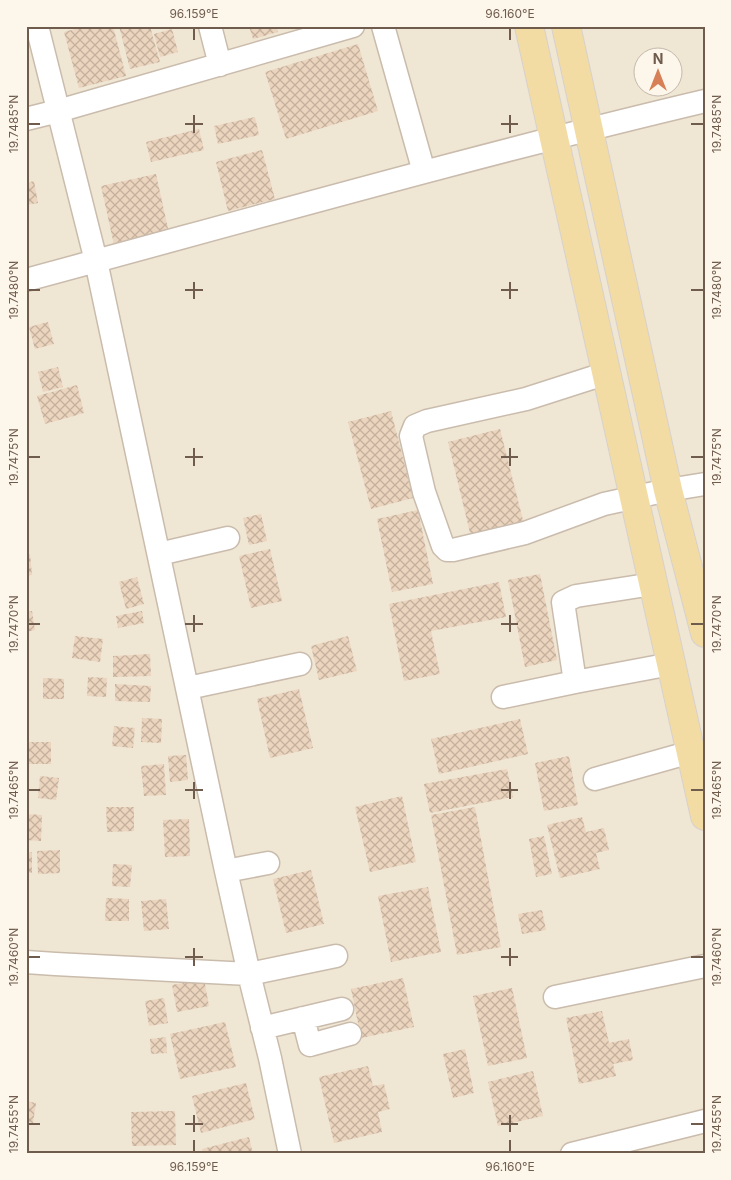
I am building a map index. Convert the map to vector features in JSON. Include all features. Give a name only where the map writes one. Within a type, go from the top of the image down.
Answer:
[{"type":"main road","points":[[529,26],[705,816]]},
{"type":"main road","points":[[566,26],[668,490],[703,618]]},
{"type":"street","points":[[37,26],[96,261],[226,871],[290,1154]]},
{"type":"street","points":[[210,26],[220,64]]},
{"type":"street","points":[[26,119],[353,26]]},
{"type":"street","points":[[383,26],[424,172]]},
{"type":"street","points":[[26,280],[589,128],[705,101]]},
{"type":"street","points":[[607,373],[526,399],[427,421],[415,426],[411,436],[424,492],[443,546],[447,550],[453,550],[525,533],[604,504],[705,484]]},
{"type":"street","points":[[159,554],[228,538]]},
{"type":"street","points":[[575,682],[563,602],[576,596],[653,584]]},
{"type":"street","points":[[188,688],[300,664]]},
{"type":"street","points":[[503,697],[671,664]]},
{"type":"street","points":[[595,779],[691,752]]},
{"type":"street","points":[[226,871],[268,863]]},
{"type":"street","points":[[26,962],[249,974],[336,956]]},
{"type":"street","points":[[555,997],[705,966]]},
{"type":"street","points":[[262,1028],[342,1009]]},
{"type":"street","points":[[303,1018],[310,1045],[350,1034]]},
{"type":"street","points":[[572,1154],[705,1121]]},
{"type":"shaded area","points":[[26,26],[705,26],[705,1154],[26,1154]]},
{"type":"building","points":[[86,26],[113,26],[126,76],[79,88],[64,32]]},
{"type":"building","points":[[119,26],[150,26],[160,62],[130,69]]},
{"type":"building","points":[[249,26],[277,26],[278,32],[253,39]]},
{"type":"building","points":[[172,29],[178,52],[160,57],[154,34]]},
{"type":"building","points":[[358,44],[378,111],[286,139],[265,72]]},
{"type":"building","points":[[255,117],[259,135],[218,144],[214,126]]},
{"type":"building","points":[[199,129],[204,150],[151,162],[146,142]]},
{"type":"building","points":[[262,150],[275,199],[228,211],[216,162]]},
{"type":"building","points":[[156,174],[169,233],[114,245],[101,186]]},
{"type":"building","points":[[34,181],[38,203],[26,205],[26,183]]},
{"type":"building","points":[[48,322],[54,344],[35,349],[29,327]]},
{"type":"building","points":[[58,367],[63,387],[43,392],[38,372]]},
{"type":"building","points":[[77,385],[84,413],[45,424],[37,396]]},
{"type":"building","points":[[391,411],[413,498],[371,509],[348,422]]},
{"type":"building","points":[[500,429],[525,528],[472,541],[448,442]]},
{"type":"building","points":[[418,510],[433,584],[392,592],[377,519]]},
{"type":"building","points":[[261,514],[267,541],[249,545],[243,518]]},
{"type":"building","points":[[270,549],[282,601],[251,608],[239,556]]},
{"type":"building","points":[[26,554],[30,554],[32,575],[26,576]]},
{"type":"building","points":[[540,574],[557,660],[525,667],[508,580]]},
{"type":"building","points":[[137,577],[144,604],[126,609],[119,582]]},
{"type":"building","points":[[499,582],[506,617],[431,631],[440,674],[404,681],[389,604]]},
{"type":"building","points":[[32,611],[35,630],[26,632],[26,612]]},
{"type":"building","points":[[142,611],[144,623],[118,628],[116,616]]},
{"type":"building","points":[[75,636],[103,639],[100,662],[72,658]]},
{"type":"building","points":[[348,636],[357,671],[319,680],[311,646]]},
{"type":"building","points":[[150,654],[151,676],[113,677],[113,656]]},
{"type":"building","points":[[88,677],[107,678],[106,697],[87,696]]},
{"type":"building","points":[[43,678],[64,679],[64,699],[43,699]]},
{"type":"building","points":[[115,684],[151,686],[150,702],[115,701]]},
{"type":"building","points":[[299,689],[313,748],[270,758],[257,699]]},
{"type":"building","points":[[142,718],[162,719],[161,743],[141,742]]},
{"type":"building","points":[[520,719],[528,754],[439,774],[431,739]]},
{"type":"building","points":[[114,726],[135,728],[133,748],[112,746]]},
{"type":"building","points":[[29,742],[51,742],[51,764],[29,764]]},
{"type":"building","points":[[186,755],[188,780],[170,782],[168,756]]},
{"type":"building","points":[[569,756],[578,805],[544,811],[535,763]]},
{"type":"building","points":[[164,764],[166,795],[144,796],[141,766]]},
{"type":"building","points":[[507,769],[513,797],[430,813],[424,784]]},
{"type":"building","points":[[40,776],[59,778],[56,800],[38,798]]},
{"type":"building","points":[[402,796],[416,862],[370,872],[355,807]]},
{"type":"building","points":[[106,807],[134,807],[134,831],[107,832]]},
{"type":"building","points":[[475,807],[501,947],[457,955],[431,815]]},
{"type":"building","points":[[26,814],[42,815],[41,841],[26,840]]},
{"type":"building","points":[[582,817],[586,832],[604,828],[609,850],[596,853],[600,869],[560,878],[547,825]]},
{"type":"building","points":[[189,819],[190,856],[165,857],[163,820]]},
{"type":"building","points":[[544,836],[552,874],[536,877],[529,839]]},
{"type":"building","points":[[60,850],[60,873],[38,874],[37,851]]},
{"type":"building","points":[[26,852],[32,852],[32,873],[26,873]]},
{"type":"building","points":[[113,864],[132,865],[130,887],[112,886]]},
{"type":"building","points":[[311,870],[324,924],[286,933],[273,879]]},
{"type":"building","points":[[428,887],[441,952],[391,962],[378,896]]},
{"type":"building","points":[[106,898],[129,899],[129,921],[105,921]]},
{"type":"building","points":[[166,899],[169,929],[144,931],[141,901]]},
{"type":"building","points":[[542,910],[546,930],[522,934],[518,914]]},
{"type":"building","points":[[403,978],[414,1027],[361,1038],[351,989]]},
{"type":"building","points":[[204,979],[209,1006],[177,1012],[172,985]]},
{"type":"building","points":[[512,988],[527,1058],[488,1066],[473,996]]},
{"type":"building","points":[[164,998],[168,1023],[149,1026],[145,1001]]},
{"type":"building","points":[[602,1011],[609,1043],[629,1039],[633,1060],[613,1064],[616,1076],[579,1084],[566,1018]]},
{"type":"building","points":[[225,1022],[236,1067],[180,1079],[170,1034]]},
{"type":"building","points":[[166,1037],[167,1053],[151,1054],[150,1039]]},
{"type":"building","points":[[465,1049],[474,1093],[453,1098],[443,1054]]},
{"type":"building","points":[[368,1066],[373,1086],[384,1084],[390,1109],[378,1112],[382,1132],[334,1143],[319,1077]]},
{"type":"building","points":[[533,1071],[543,1116],[498,1126],[488,1082]]},
{"type":"building","points":[[246,1083],[255,1119],[201,1133],[192,1096]]},
{"type":"building","points":[[26,1101],[36,1103],[33,1123],[26,1122]]},
{"type":"building","points":[[175,1111],[176,1145],[132,1146],[131,1112]]},
{"type":"building","points":[[249,1137],[253,1154],[203,1154],[202,1149]]}]
